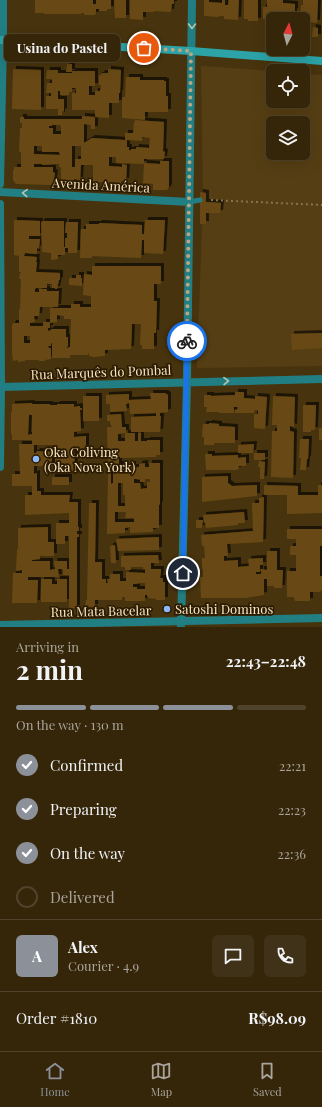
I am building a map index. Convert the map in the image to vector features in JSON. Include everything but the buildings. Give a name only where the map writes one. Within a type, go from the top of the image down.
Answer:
[{"type":"main road","points":[[1,40],[191,51],[322,61]]},
{"type":"street","points":[[0,184],[1,40],[3,0]]},
{"type":"street","points":[[182,624],[192,0]]},
{"type":"street","name":"Avenida América","points":[[0,192],[189,202]]},
{"type":"street","points":[[0,204],[0,467]]},
{"type":"street","name":"Rua Marquês do Pombal","points":[[1,387],[322,379]]},
{"type":"street","name":"Rua Mata Bacelar","points":[[0,625],[182,624],[322,618]]},
{"type":"lane","name":"Avenida América","points":[[189,202],[200,200]]},
{"type":"path","points":[[210,200],[322,205]]},
{"type":"shaded area","points":[[201,66],[266,71],[266,108],[310,108],[310,74],[322,75],[322,366],[197,368],[203,200]]},
{"type":"way so far","points":[[144,48],[191,51],[187,341]]},
{"type":"place","name":"Usina do Pastel","points":[[144,48]]},
{"type":"place","name":"Oka Coliving (Oka Nova York)","points":[[36,459]]},
{"type":"place","name":"Satoshi Dominos","points":[[167,609]]},
{"type":"route","points":[[183,573],[187,341]]}]
